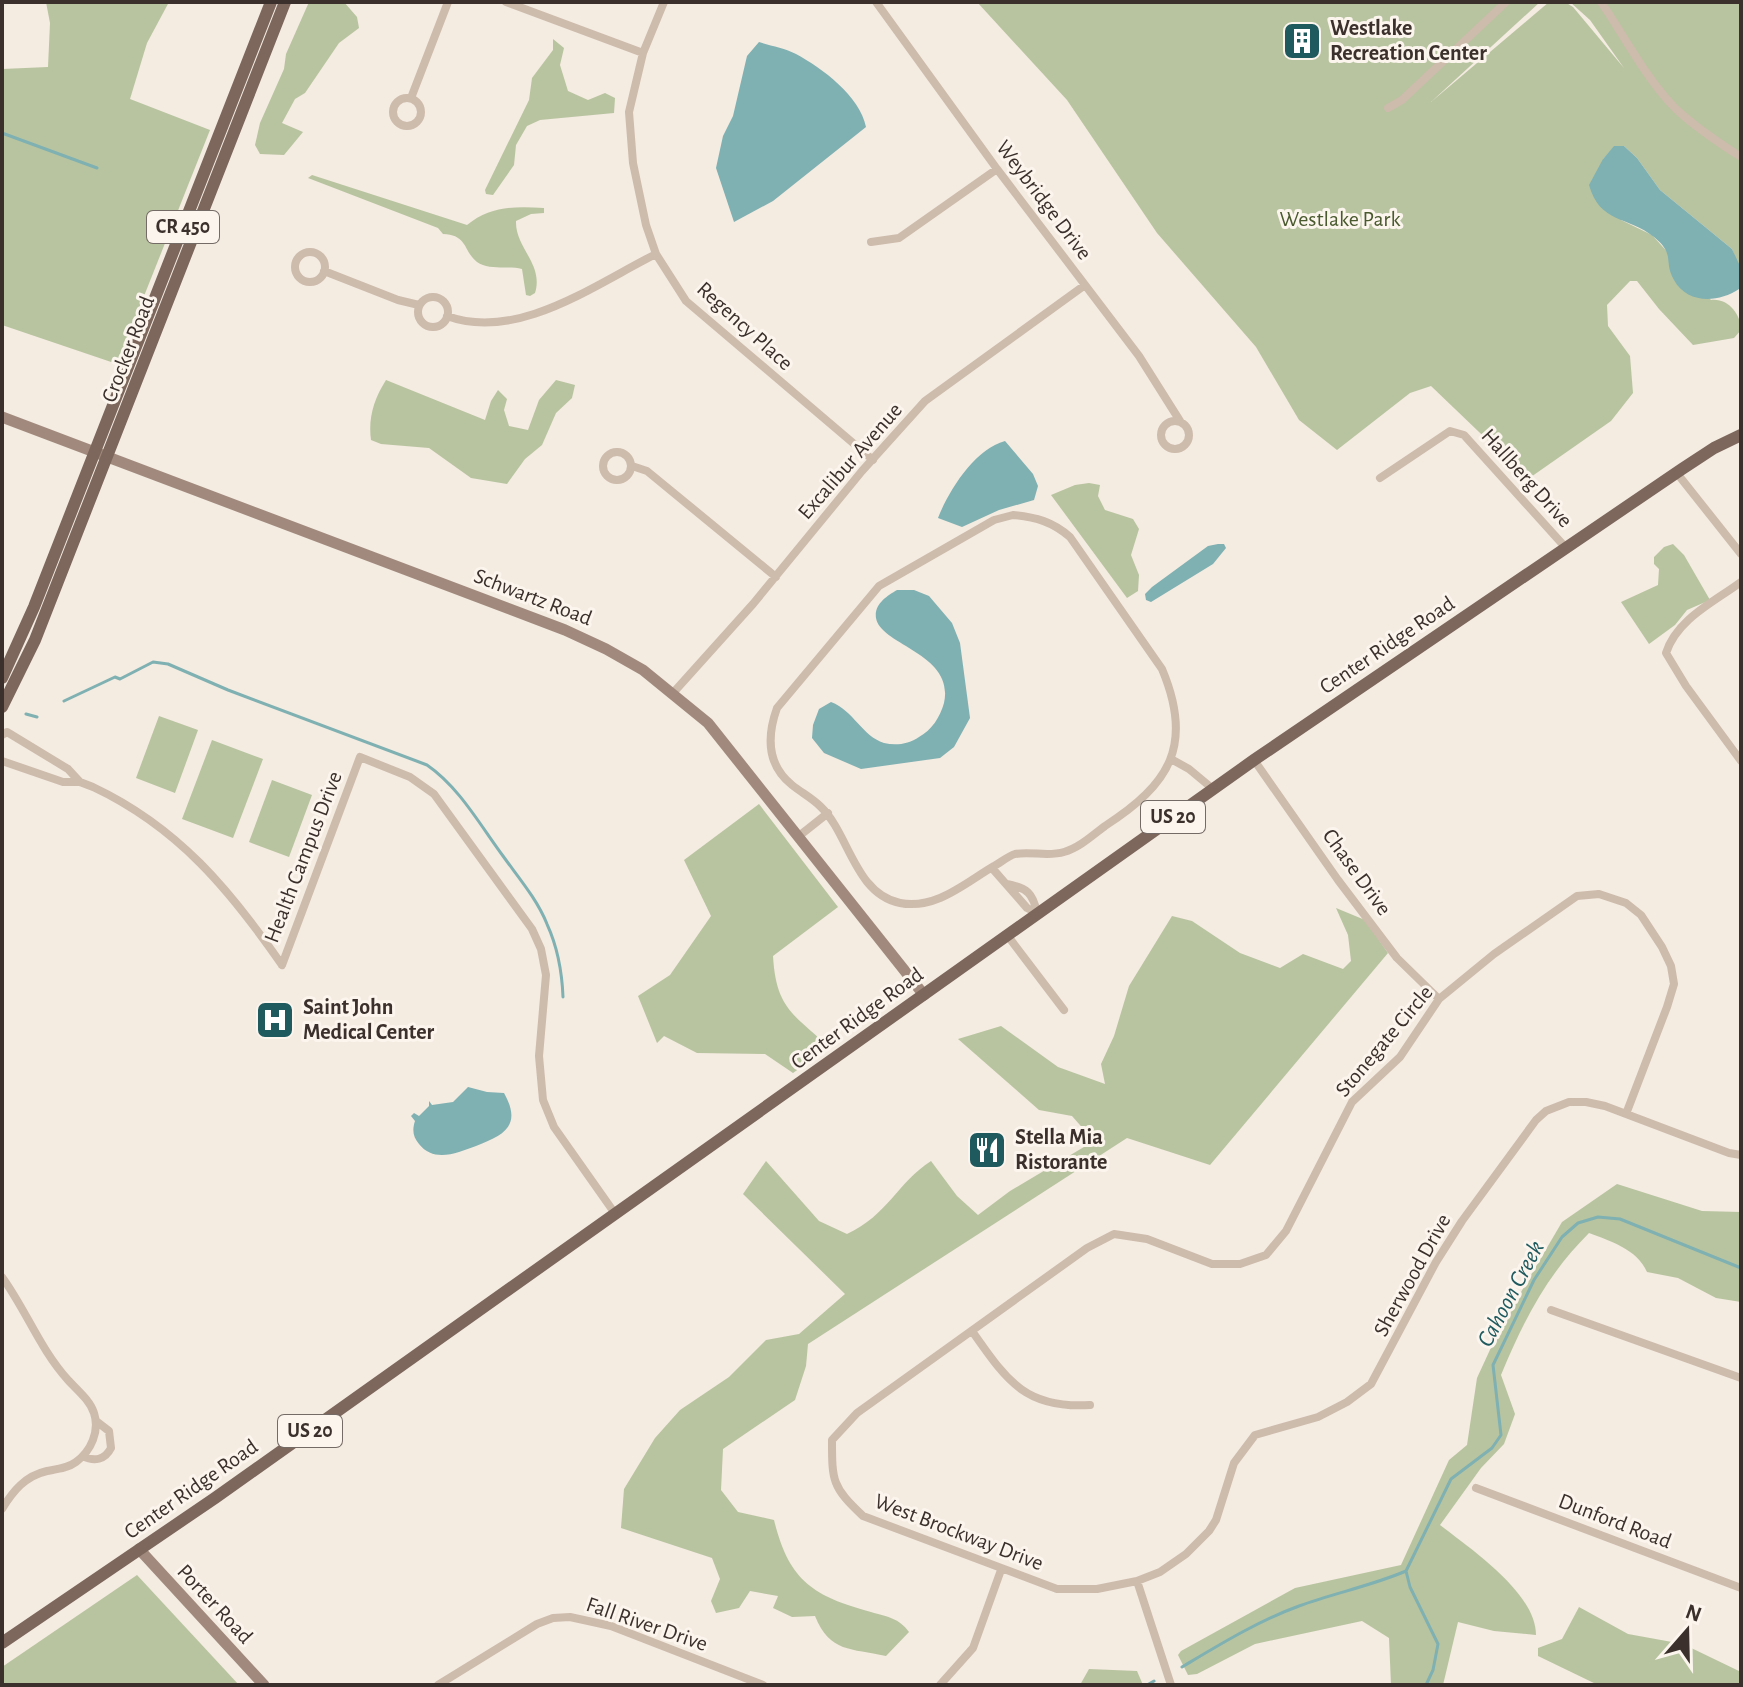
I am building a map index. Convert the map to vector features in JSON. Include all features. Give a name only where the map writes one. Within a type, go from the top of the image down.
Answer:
[{"type":"main road","name":"Crocker Road","points":[[2,707],[35,640],[101,454],[271,2]]},
{"type":"main road","name":"Crocker Road","points":[[2,678],[101,454],[285,2]]},
{"type":"main road","name":"Center Ridge Road","points":[[2,1643],[616,1215],[1254,760],[1676,472],[1741,435]]},
{"type":"street","points":[[411,98],[448,2]]},
{"type":"street","points":[[506,2],[643,53]]},
{"type":"street","name":"Regency Place","points":[[664,2],[643,53],[630,116],[633,163],[646,225],[656,254],[686,301],[873,460]]},
{"type":"street","name":"Weybridge Drive","points":[[876,2],[997,169],[1139,356],[1180,421]]},
{"type":"street","points":[[1388,108],[1402,100],[1506,2]]},
{"type":"street","points":[[1601,2],[1646,70],[1676,108],[1741,157]]},
{"type":"street","points":[[871,242],[899,238],[997,169]]},
{"type":"street","points":[[447,316],[474,324],[524,319],[656,254]]},
{"type":"street","points":[[324,271],[419,305]]},
{"type":"street","name":"Excalibur Avenue","points":[[673,693],[925,401],[1085,285]]},
{"type":"street","points":[[426,298],[440,298],[446,306],[447,316],[437,326],[427,325],[420,319],[419,305],[426,298]]},
{"type":"street","name":"Schwartz Road","points":[[2,417],[576,634],[629,662],[673,693],[714,730],[924,995]]},
{"type":"street","name":"Hallberg Drive","points":[[1380,478],[1450,431],[1464,435],[1566,548]]},
{"type":"street","points":[[632,466],[647,471],[776,577]]},
{"type":"street","points":[[1676,472],[1741,554]]},
{"type":"street","points":[[1013,515],[1035,517],[1056,525],[1070,537],[1162,669],[1172,692],[1176,716],[1171,759],[1159,782],[1136,806],[1069,851],[1015,854],[938,901],[899,903],[871,886],[828,813],[789,783],[771,758],[770,726],[777,708],[879,586],[994,520],[1013,515]]},
{"type":"street","points":[[1741,582],[1688,619],[1671,638],[1666,653],[1741,761]]},
{"type":"street","name":"Health Campus Drive","points":[[2,735],[7,732],[68,769],[80,782],[142,816],[197,859],[238,902],[282,965],[360,757],[410,777],[427,788],[449,811],[535,936],[546,975],[539,1064],[543,1100],[554,1127],[616,1215]]},
{"type":"street","points":[[1171,759],[1213,789]]},
{"type":"street","name":"Chase Drive","points":[[1254,760],[1397,958],[1439,999]]},
{"type":"street","name":"Health Campus Drive","points":[[2,761],[63,782],[80,782]]},
{"type":"street","points":[[799,836],[828,813]]},
{"type":"street","points":[[992,868],[1027,908],[1037,913]]},
{"type":"street","name":"Stonegate Circle","points":[[972,1331],[1087,1248],[1114,1234],[1147,1239],[1212,1264],[1240,1264],[1266,1255],[1286,1231],[1352,1102],[1400,1057],[1439,999],[1494,954],[1577,896],[1599,894],[1626,903],[1641,915],[1671,966],[1674,984],[1626,1114]]},
{"type":"street","points":[[1007,935],[1064,1010]]},
{"type":"street","name":"Sherwood Drive","points":[[1160,1572],[1186,1554],[1209,1531],[1216,1520],[1234,1463],[1255,1435],[1318,1417],[1347,1402],[1371,1384],[1436,1262],[1462,1221],[1536,1120],[1546,1111],[1569,1102],[1586,1102],[1741,1155]]},
{"type":"street","points":[[2,1277],[34,1335],[90,1404],[96,1421],[93,1439],[83,1456],[68,1466],[28,1478],[2,1509]]},
{"type":"street","points":[[1551,1310],[1741,1378]]},
{"type":"street","points":[[972,1331],[1001,1372],[1017,1388],[1067,1406],[1090,1405]]},
{"type":"street","name":"West Brockway Drive","points":[[972,1331],[857,1413],[832,1440],[832,1474],[841,1495],[863,1516],[1057,1589],[1097,1589],[1137,1581],[1160,1572]]},
{"type":"street","points":[[83,1456],[99,1460],[111,1448],[109,1431],[96,1421]]},
{"type":"street","name":"Dunford Road","points":[[1476,1488],[1741,1588]]},
{"type":"street","name":"Porter Road","points":[[139,1549],[264,1685]]},
{"type":"street","points":[[940,1685],[973,1648],[1001,1570]]},
{"type":"street","points":[[1137,1581],[1171,1685]]},
{"type":"street","name":"Fall River Drive","points":[[438,1685],[537,1624],[570,1617],[611,1626],[763,1685]]},
{"type":"green space","points":[[46,2],[169,2],[147,43],[130,99],[210,130],[117,364],[2,325],[2,69],[48,67],[50,23]]},
{"type":"green space","points":[[309,2],[344,2],[357,17],[359,28],[339,43],[305,93],[295,99],[282,123],[303,132],[284,155],[260,154],[255,145],[260,123]]},
{"type":"green space","name":"Westlake Park","points":[[977,2],[1540,2],[1431,102],[1549,2],[1565,2],[1573,7],[1624,68],[1590,20],[1570,2],[1741,2],[1741,273],[1732,249],[1660,190],[1637,158],[1624,146],[1614,147],[1603,159],[1621,220],[1652,235],[1711,300],[1728,304],[1739,318],[1741,330],[1734,338],[1693,345],[1637,281],[1630,281],[1607,305],[1608,326],[1630,356],[1633,393],[1611,421],[1528,479],[1431,386],[1410,393],[1337,450],[1299,420],[1256,347],[1157,233],[1067,100]]},
{"type":"green space","points":[[553,39],[564,48],[560,65],[568,91],[588,100],[605,93],[615,98],[614,113],[540,120],[527,126],[516,145],[514,165],[493,195],[486,194],[485,190],[529,100],[532,78],[553,50]]},
{"type":"green space","points":[[312,175],[467,225],[485,214],[503,209],[544,208],[544,213],[531,214],[516,221],[520,240],[536,273],[535,293],[526,295],[522,269],[482,265],[457,237],[308,178]]},
{"type":"green space","points":[[386,380],[485,420],[498,390],[507,399],[504,410],[509,426],[528,430],[539,400],[556,380],[575,385],[572,398],[556,413],[542,445],[525,459],[507,484],[471,478],[429,448],[381,444],[371,440],[373,409]]},
{"type":"green space","points":[[1089,483],[1100,485],[1098,496],[1105,510],[1133,519],[1139,529],[1131,555],[1139,575],[1138,591],[1127,598],[1051,495]]},
{"type":"green space","points":[[1673,544],[1684,555],[1710,600],[1687,610],[1675,625],[1649,644],[1621,602],[1658,585],[1659,569],[1654,564],[1654,557],[1664,547]]},
{"type":"green space","points":[[159,716],[198,730],[175,793],[136,778]]},
{"type":"green space","points":[[212,740],[263,759],[233,838],[182,819]]},
{"type":"green space","points":[[272,780],[312,795],[289,857],[249,842]]},
{"type":"green space","points":[[759,804],[838,907],[773,956],[778,988],[789,1009],[829,1047],[793,1073],[765,1054],[697,1053],[664,1036],[657,1043],[638,996],[670,975],[711,916],[684,860]]},
{"type":"green space","points":[[1336,908],[1365,920],[1388,953],[1210,1165],[1127,1138],[808,1344],[806,1366],[795,1400],[723,1449],[721,1490],[738,1512],[774,1520],[787,1558],[806,1583],[833,1599],[893,1619],[909,1632],[886,1656],[852,1650],[835,1643],[815,1616],[792,1617],[773,1608],[778,1596],[750,1591],[739,1608],[716,1613],[711,1601],[720,1579],[712,1558],[621,1528],[624,1489],[655,1438],[680,1410],[729,1377],[766,1340],[799,1334],[845,1294],[743,1194],[766,1161],[819,1221],[847,1234],[873,1218],[909,1179],[931,1161],[957,1196],[978,1215],[1010,1191],[1094,1141],[1072,1116],[1039,1110],[958,1039],[1001,1026],[1058,1067],[1105,1084],[1101,1064],[1114,1036],[1129,986],[1172,916],[1192,921],[1240,953],[1280,968],[1303,954],[1343,969],[1351,961],[1348,935]]},
{"type":"green space","points":[[1617,1184],[1702,1211],[1741,1212],[1741,1302],[1716,1298],[1678,1278],[1647,1272],[1630,1252],[1589,1233],[1548,1282],[1518,1336],[1501,1375],[1515,1414],[1504,1444],[1481,1468],[1440,1525],[1484,1559],[1514,1588],[1533,1619],[1536,1635],[1494,1631],[1458,1622],[1443,1685],[1391,1685],[1389,1638],[1362,1621],[1255,1644],[1197,1674],[1188,1675],[1178,1655],[1181,1651],[1295,1588],[1401,1565],[1449,1460],[1467,1445],[1477,1378],[1500,1328],[1562,1222]]},
{"type":"green space","points":[[137,1575],[239,1685],[2,1685],[2,1667]]},
{"type":"green space","points":[[1579,1607],[1628,1634],[1683,1644],[1741,1672],[1741,1685],[1598,1685],[1538,1656],[1538,1648],[1562,1639]]},
{"type":"green space","points":[[1089,1669],[1137,1671],[1143,1685],[1080,1685]]},
{"type":"water","points":[[759,42],[792,52],[828,75],[856,104],[866,127],[773,201],[734,222],[716,168],[723,136],[733,116],[747,56]]},
{"type":"water","points":[[1614,146],[1624,146],[1637,158],[1660,190],[1732,249],[1740,266],[1739,289],[1713,299],[1687,294],[1674,280],[1661,243],[1644,230],[1600,207],[1589,185]]},
{"type":"water","points":[[1005,441],[1033,474],[1038,486],[1034,500],[999,510],[962,527],[938,518],[964,472],[983,452]]},
{"type":"water","points":[[1224,544],[1226,548],[1213,564],[1151,602],[1146,600],[1145,594],[1152,587],[1208,546]]},
{"type":"water","points":[[897,590],[914,590],[929,596],[952,623],[960,643],[970,718],[954,747],[940,758],[861,769],[824,753],[812,738],[819,709],[831,702],[846,711],[876,740],[898,744],[911,741],[928,731],[944,703],[944,686],[939,673],[916,652],[890,636],[876,618],[879,605]]},
{"type":"water","points":[[468,1087],[504,1093],[511,1113],[508,1127],[495,1138],[454,1153],[439,1155],[425,1150],[414,1136],[415,1121],[411,1116],[414,1113],[419,1116],[429,1106],[429,1101],[432,1105],[453,1102]]},
{"type":"waterway","points":[[2,133],[97,168]]},
{"type":"waterway","points":[[64,701],[153,662],[168,664],[228,690],[427,765],[459,795],[538,906],[557,951],[563,997]]},
{"type":"waterway","points":[[26,714],[37,717]]},
{"type":"waterway","name":"Cahoon Creek","points":[[1182,1667],[1284,1612],[1406,1571],[1451,1479],[1492,1448],[1501,1435],[1493,1365],[1534,1280],[1562,1237],[1578,1223],[1598,1217],[1620,1219],[1741,1268]]},
{"type":"waterway","points":[[1406,1571],[1410,1587],[1438,1644],[1433,1670],[1426,1685]]},
{"type":"waterway","name":"Cahoon Creek","points":[[1147,1685],[1154,1681]]},
{"type":"place","name":"Westlake Recreation Center","points":[[1302,41]]},
{"type":"place","name":"Saint John Medical Center","points":[[275,1020]]},
{"type":"place","name":"Stella Mia Ristorante","points":[[987,1150]]}]
